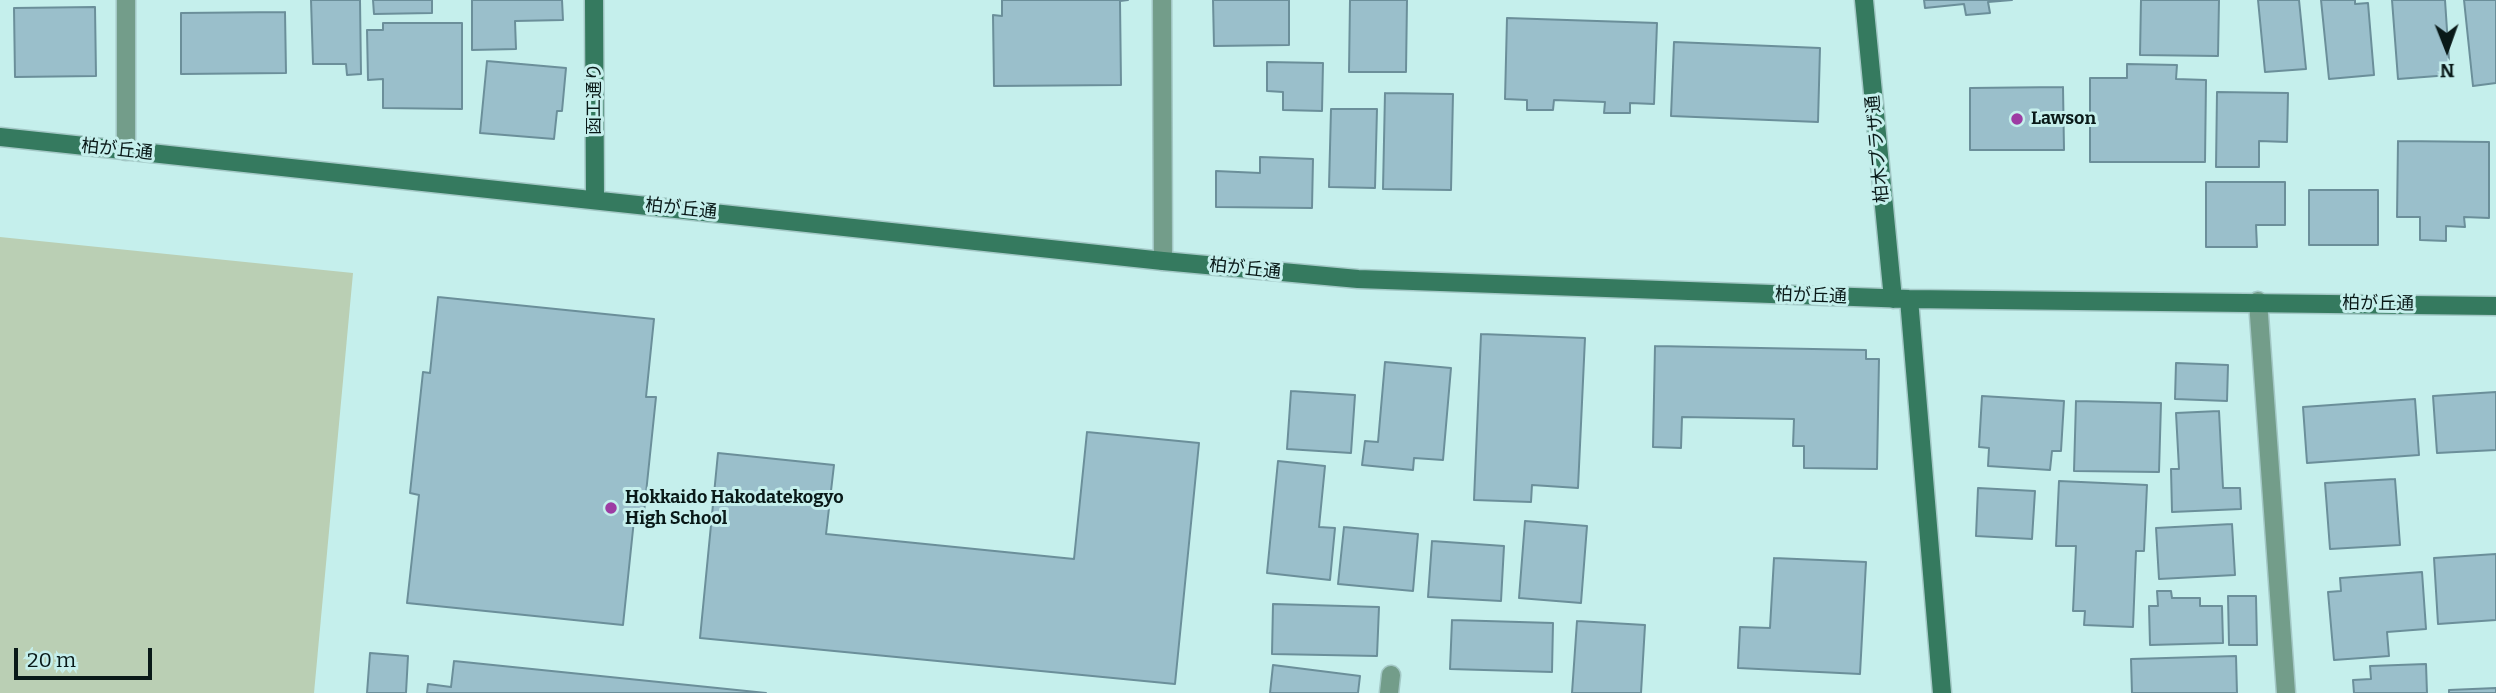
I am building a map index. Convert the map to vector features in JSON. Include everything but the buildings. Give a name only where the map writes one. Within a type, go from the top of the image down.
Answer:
[{"type":"street","points":[[126,0],[126,151]]},
{"type":"street","name":"函工通り","points":[[594,0],[595,199]]},
{"type":"street","points":[[1162,0],[1163,261]]},
{"type":"street","name":"柏木プラザ通","points":[[1864,0],[1901,299],[1942,693]]},
{"type":"street","name":"柏が丘通","points":[[0,137],[1163,261],[1358,279],[1901,299],[2258,301],[2496,306]]},
{"type":"street","points":[[2258,301],[2286,693]]},
{"type":"green space","points":[[0,237],[353,273],[314,693],[0,693]]},
{"type":"place","name":"Lawson","points":[[2017,119]]},
{"type":"place","name":"Hokkaido Hakodatekogyo High School","points":[[611,508]]}]
